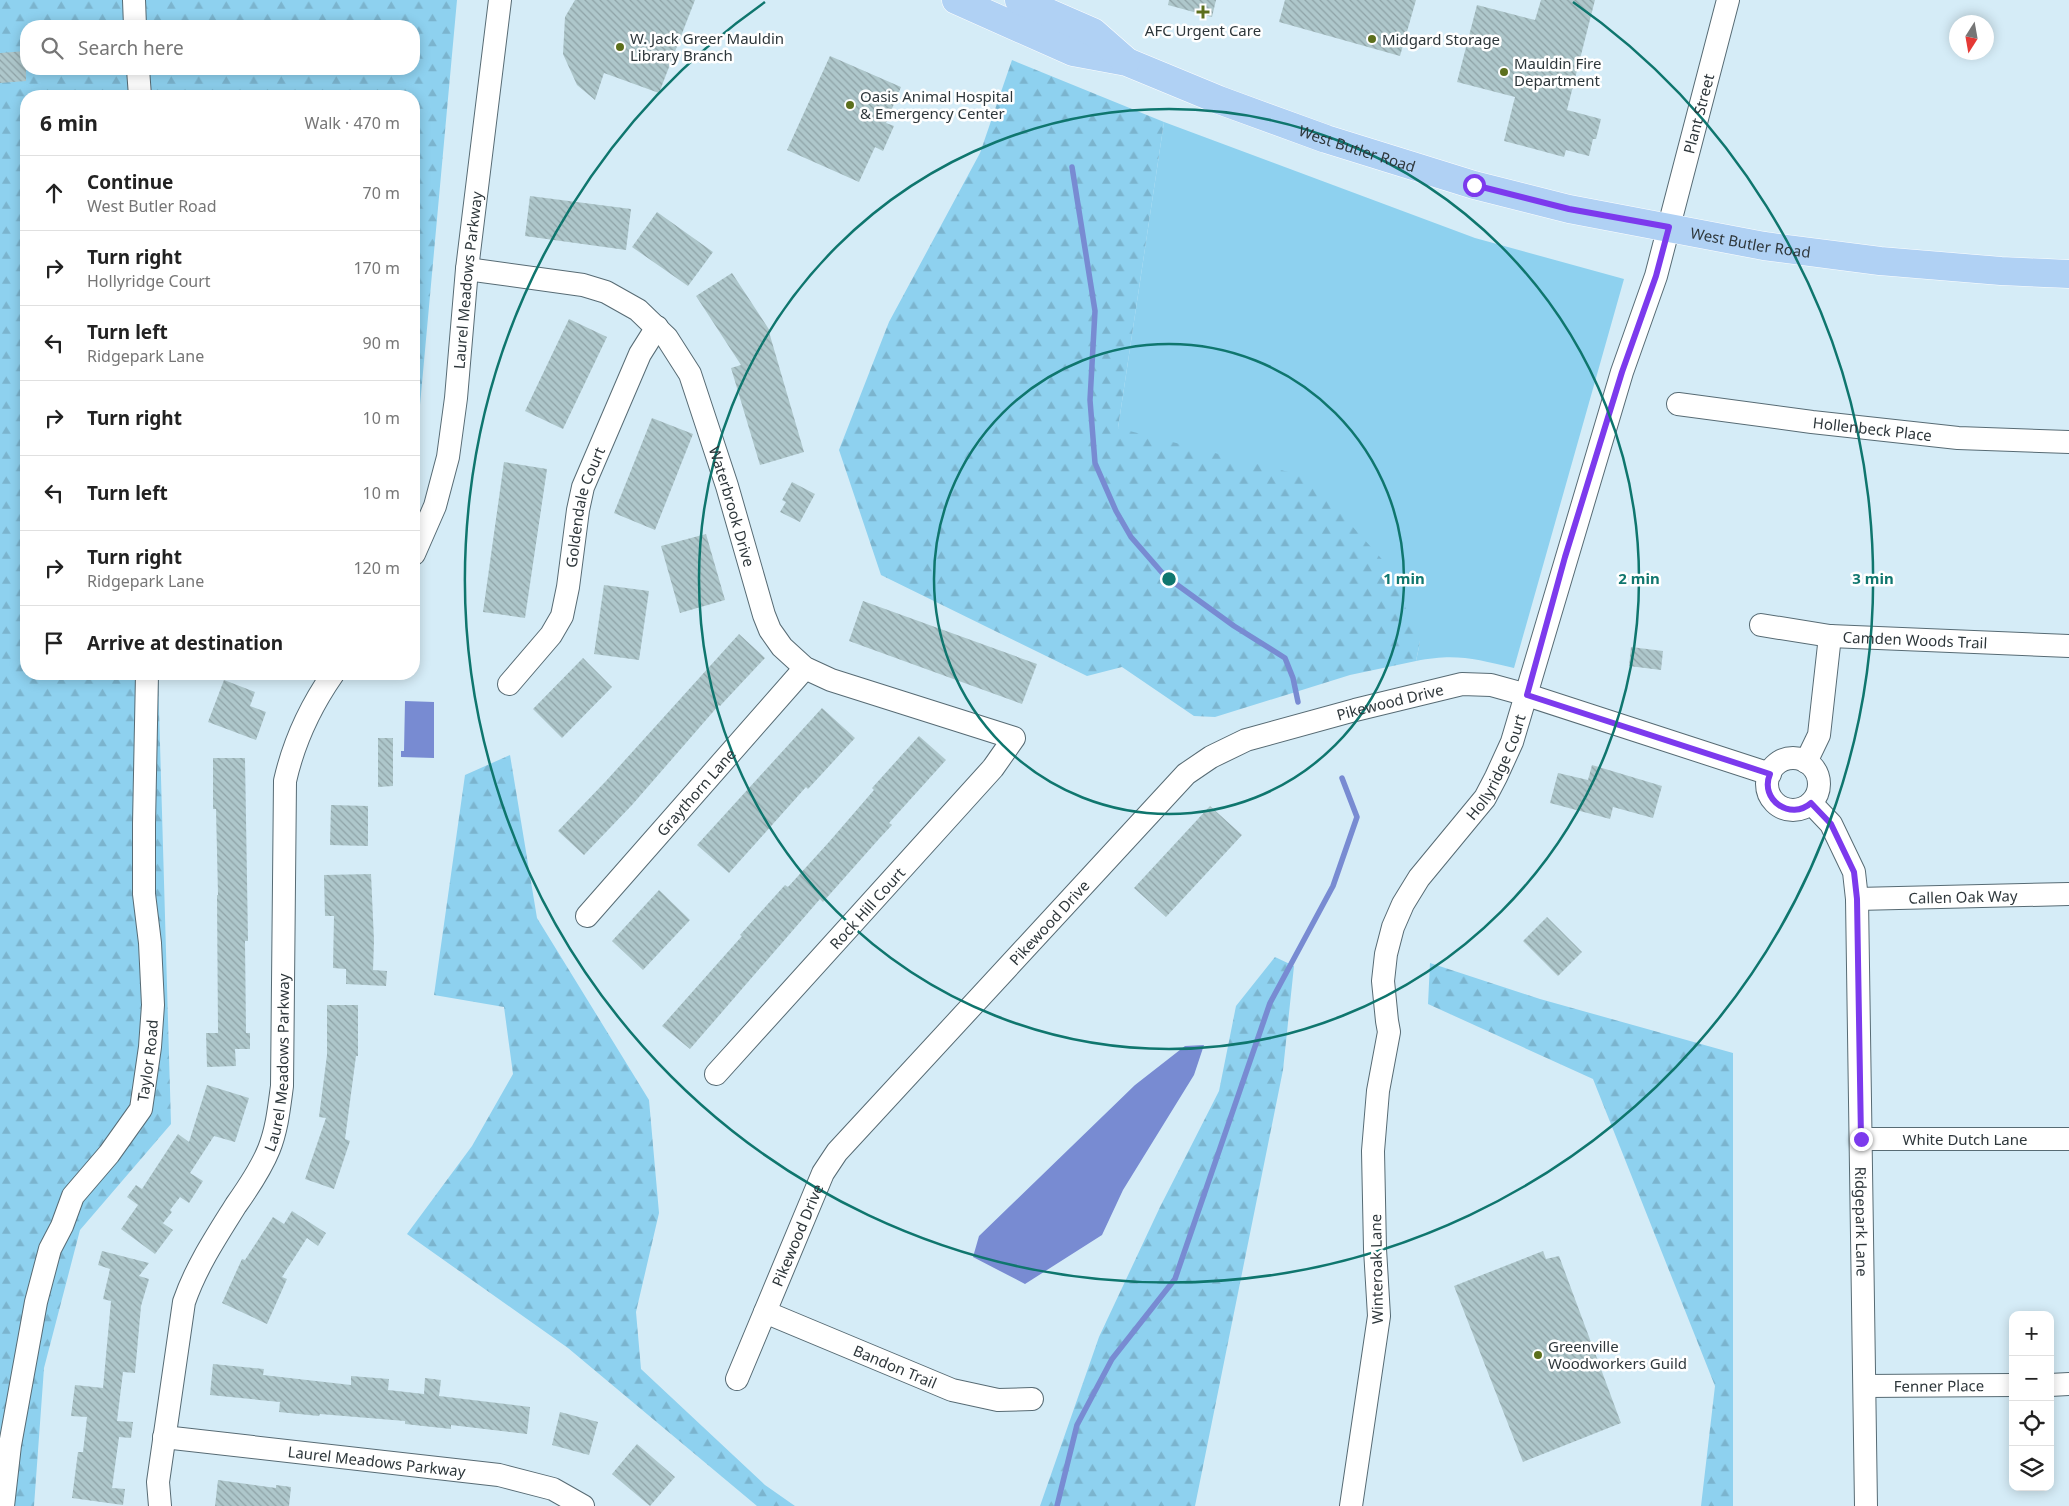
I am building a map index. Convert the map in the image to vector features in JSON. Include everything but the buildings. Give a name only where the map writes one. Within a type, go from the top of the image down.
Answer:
[{"type":"main road","name":"West Butler Road","points":[[956,0],[1073,52],[1128,62],[1228,104],[1302,131],[1386,159],[1474,185],[1569,209],[1764,246],[1880,261],[2002,271],[2069,274]]},
{"type":"main road","name":"West Butler Road","points":[[1019,0],[1093,32],[1128,62]]},
{"type":"street","points":[[134,0],[135,20]]},
{"type":"street","name":"Laurel Meadows Parkway","points":[[420,540],[435,506],[448,456],[456,398],[467,269],[500,0]]},
{"type":"street","name":"Plant Street","points":[[1669,227],[1728,0]]},
{"type":"street","points":[[138,75],[140,90]]},
{"type":"street","name":"Hollyridge Court","points":[[1390,1032],[1383,981],[1386,954],[1393,927],[1403,904],[1419,878],[1485,798],[1512,742],[1565,557],[1622,372],[1656,276],[1669,227]]},
{"type":"street","name":"Waterbrook Drive","points":[[467,269],[583,285],[606,292],[617,296],[638,310],[667,338],[690,374],[727,486],[770,630],[782,647],[805,668],[831,680],[1014,738]]},
{"type":"street","name":"Goldendale Court","points":[[509,684],[551,635],[562,616],[583,487],[640,354],[657,327]]},
{"type":"street","name":"Hollenbeck Place","points":[[1678,404],[1812,422],[1958,438],[2069,442]]},
{"type":"street","name":"Camden Woods Trail","points":[[1761,625],[1830,636],[2069,646]]},
{"type":"street","points":[[1806,762],[1819,735],[1830,636]]},
{"type":"street","name":"Graythorn Lane","points":[[587,916],[805,668]]},
{"type":"street","name":"Taylor Road","points":[[3,1506],[10,1445],[36,1302],[50,1249],[62,1226],[73,1196],[109,1154],[141,1109],[150,1047],[153,1004],[150,943],[144,894],[147,680]]},
{"type":"street","name":"Laurel Meadows Parkway","points":[[160,1506],[158,1482],[184,1302],[193,1277],[207,1251],[250,1183],[268,1150],[278,1121],[282,1086],[285,781],[299,732],[330,680]]},
{"type":"street","name":"Pikewood Drive","points":[[737,1379],[823,1173],[837,1152],[1186,774],[1211,757],[1246,740],[1355,710],[1462,684],[1491,686],[1527,695]]},
{"type":"street","points":[[1527,695],[1770,774]]},
{"type":"street","name":"Rock Hill Court","points":[[716,1074],[993,768],[1014,738]]},
{"type":"street","points":[[1798,759],[1806,762],[1817,775],[1818,792],[1811,803],[1798,810],[1781,807],[1769,795],[1767,787],[1770,774],[1776,765],[1782,761],[1798,759]]},
{"type":"street","name":"Ridgepark Lane","points":[[1811,803],[1831,824],[1854,872],[1857,899],[1866,1506]]},
{"type":"street","name":"Callen Oak Way","points":[[1857,899],[2069,894]]},
{"type":"street","name":"Winteroak Lane","points":[[1351,1506],[1379,1316],[1375,1249],[1373,1151],[1378,1092],[1390,1032]]},
{"type":"street","name":"White Dutch Lane","points":[[1861,1139],[2069,1138]]},
{"type":"street","name":"Bandon Trail","points":[[765,1312],[952,1390],[998,1400],[1032,1399]]},
{"type":"street","points":[[2054,1385],[2069,1384]]},
{"type":"street","name":"Fenner Place","points":[[1865,1386],[2009,1385]]},
{"type":"street","name":"Laurel Meadows Parkway","points":[[164,1437],[499,1474],[553,1489],[583,1506]]},
{"type":"green space","points":[[0,0],[457,0],[420,405],[420,90],[20,90],[20,680],[158,680],[171,1124],[80,1230],[44,1368],[34,1506],[0,1506]]},
{"type":"green space","points":[[1012,60],[1164,122],[1118,428],[1308,477],[1388,566],[1420,642],[1416,661],[1350,675],[1215,717],[1194,716],[1122,667],[1087,676],[881,575],[839,450],[889,322],[980,153]]},
{"type":"green space","points":[[1164,122],[1475,238],[1624,279],[1514,668],[1454,657],[1416,661],[1420,642],[1118,428]]},
{"type":"green space","points":[[510,755],[537,918],[649,1100],[659,1213],[636,1312],[641,1369],[765,1485],[795,1506],[757,1506],[568,1348],[407,1234],[472,1146],[513,1074],[504,1007],[434,995],[465,775]]},
{"type":"green space","points":[[1275,957],[1294,966],[1283,1070],[1195,1506],[1040,1506],[1099,1337],[1160,1207],[1219,1091],[1236,1006]]},
{"type":"green space","points":[[1430,963],[1540,999],[1733,1053],[1733,1506],[1701,1506],[1715,1386],[1593,1079],[1428,1004]]},
{"type":"shaded area","points":[[405,701],[434,702],[434,758],[401,757],[401,751],[404,751]]},
{"type":"shaded area","points":[[1204,1045],[1194,1075],[1123,1190],[1102,1235],[1025,1284],[973,1257],[979,1236],[1135,1085],[1185,1046]]},
{"type":"waterway","points":[[1072,167],[1095,311],[1090,400],[1095,463],[1116,511],[1131,537],[1165,576],[1234,626],[1285,658],[1293,678],[1298,702]]},
{"type":"waterway","points":[[1057,1506],[1077,1425],[1112,1359],[1175,1279],[1270,1003],[1333,886],[1357,817],[1342,778]]},
{"type":"place","name":"AFC Urgent Care","points":[[1203,12]]},
{"type":"place","name":"Midgard Storage","points":[[1372,39]]},
{"type":"place","name":"W. Jack Greer Mauldin Library Branch","points":[[620,47]]},
{"type":"place","name":"Mauldin Fire Department","points":[[1504,72]]},
{"type":"place","name":"Oasis Animal Hospital & Emergency Center","points":[[850,105]]},
{"type":"place","name":"Greenville Woodworkers Guild","points":[[1538,1355]]},
{"type":"route","points":[[1474,185],[1569,209],[1669,227],[1656,276],[1622,372],[1565,557],[1527,695],[1770,774],[1767,787],[1769,795],[1774,802],[1790,810],[1798,810],[1811,803],[1831,824],[1854,872],[1857,899],[1861,1139]]}]
